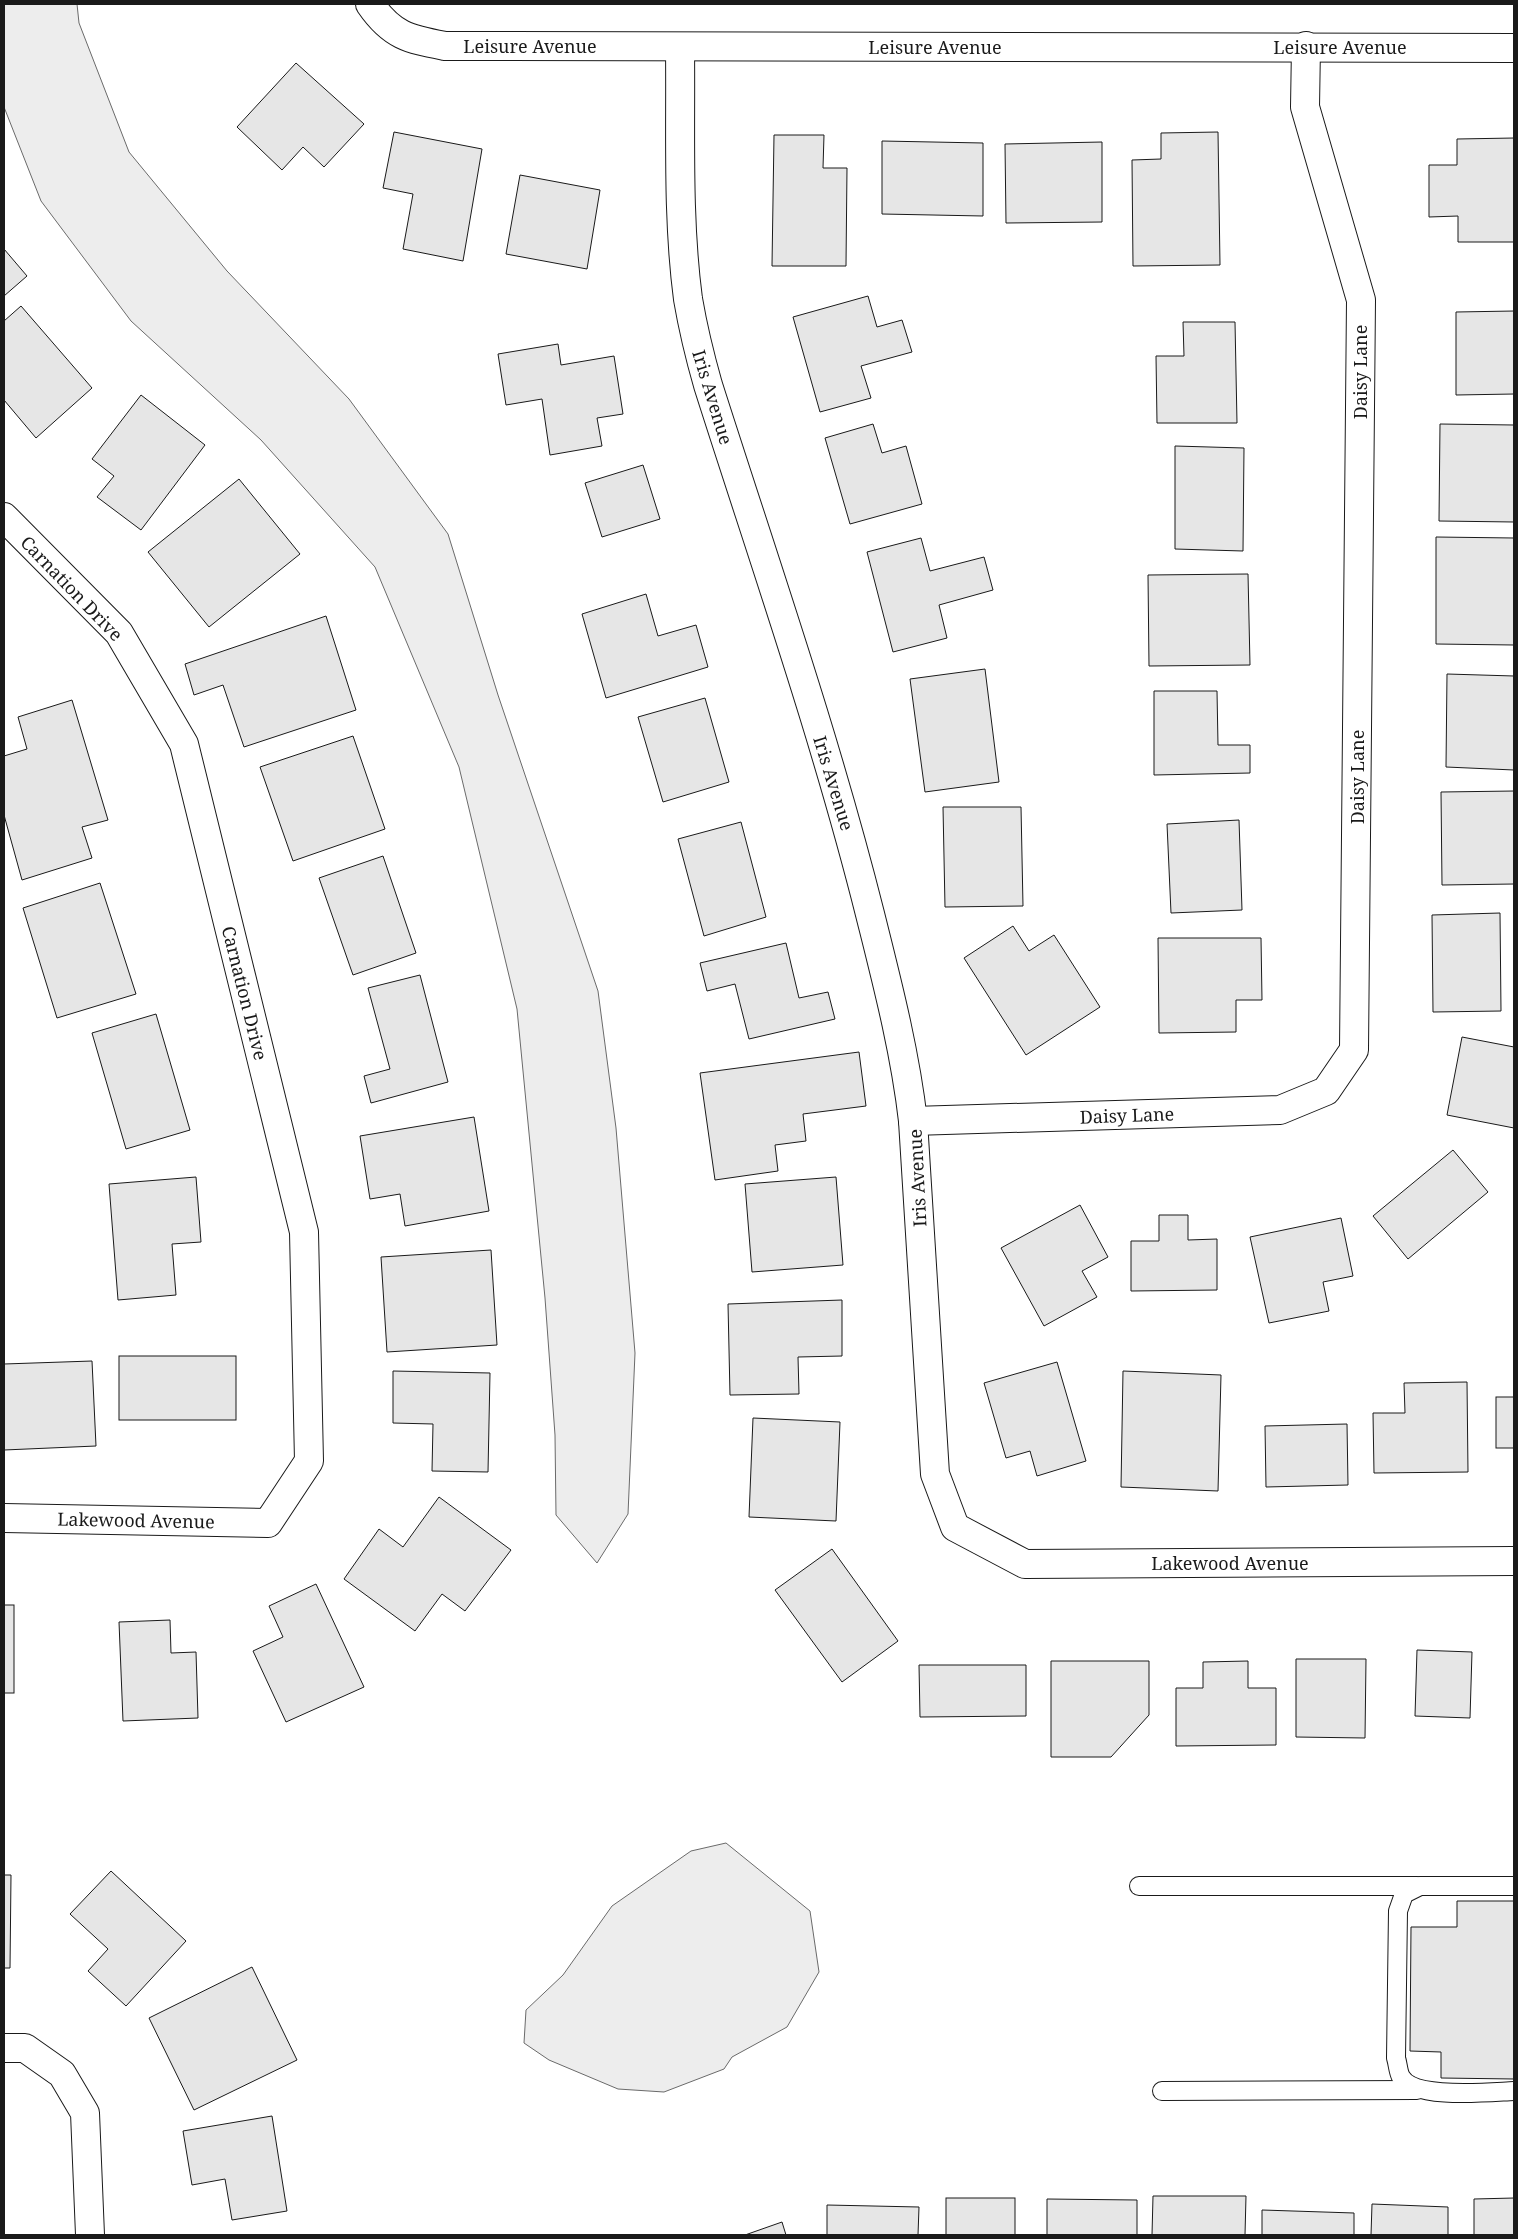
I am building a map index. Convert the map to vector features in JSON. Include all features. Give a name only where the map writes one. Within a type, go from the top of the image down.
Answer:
[{"type":"street","name":"Leisure Avenue","points":[[370,4],[378,16],[394,31],[416,40],[445,46],[1306,46],[1514,48]]},
{"type":"street","name":"Daisy Lane","points":[[913,1121],[1280,1110],[1326,1091],[1354,1050],[1361,300],[1304,108],[1306,46]]},
{"type":"street","name":"Iris Avenue","points":[[680,47],[684,257],[688,300],[708,385],[846,818],[884,971],[909,1084],[913,1121],[935,1474],[955,1527]]},
{"type":"street","name":"Carnation Drive","points":[[4,517],[119,633],[184,744],[304,1232],[309,1461],[268,1523]]},
{"type":"street","name":"Lakewood Avenue","points":[[4,1518],[268,1523]]},
{"type":"street","name":"Lakewood Avenue","points":[[955,1527],[1025,1564],[1514,1561]]},
{"type":"street","points":[[4,2048],[24,2048],[62,2074],[85,2113],[90,2235]]},
{"type":"lane","points":[[1139,1886],[1514,1886]]},
{"type":"lane","points":[[1417,2090],[1402,2078],[1396,2058],[1397,1965],[1398,1911],[1404,1894],[1420,1886]]},
{"type":"lane","points":[[1162,2091],[1514,2091]]},
{"type":"shaded area","points":[[4,4],[77,4],[79,23],[129,152],[227,271],[349,399],[448,534],[498,695],[598,991],[616,1128],[635,1353],[628,1514],[597,1563],[556,1515],[555,1435],[545,1298],[517,1009],[459,767],[375,567],[261,440],[131,321],[41,201],[4,107]]},
{"type":"shaded area","points":[[726,1843],[810,1911],[819,1972],[787,2027],[732,2057],[724,2069],[664,2092],[618,2089],[549,2060],[524,2043],[526,2010],[563,1975],[612,1906],[691,1851]]},
{"type":"building","points":[[296,63],[364,124],[324,167],[303,147],[282,170],[237,127]]},
{"type":"building","points":[[394,132],[482,149],[463,261],[403,249],[413,194],[383,188]]},
{"type":"building","points":[[1218,132],[1220,265],[1133,266],[1132,160],[1161,159],[1161,133]]},
{"type":"building","points":[[774,135],[824,135],[823,168],[847,168],[846,266],[772,266]]},
{"type":"building","points":[[1514,138],[1514,242],[1458,242],[1458,216],[1429,217],[1429,165],[1457,165],[1457,139]]},
{"type":"building","points":[[882,141],[983,143],[983,216],[882,214]]},
{"type":"building","points":[[1102,142],[1102,222],[1006,223],[1005,144]]},
{"type":"building","points":[[520,175],[600,190],[587,269],[506,254]]},
{"type":"building","points":[[4,249],[27,276],[4,296]]},
{"type":"building","points":[[868,296],[877,327],[902,320],[912,352],[861,366],[871,398],[820,412],[793,317]]},
{"type":"building","points":[[21,306],[92,388],[36,438],[4,400],[4,321]]},
{"type":"building","points":[[1514,311],[1514,394],[1456,395],[1456,312]]},
{"type":"building","points":[[1183,322],[1235,322],[1237,423],[1157,423],[1156,356],[1184,356]]},
{"type":"building","points":[[558,344],[561,365],[614,356],[623,414],[597,418],[602,446],[550,455],[542,399],[506,405],[498,354]]},
{"type":"building","points":[[141,395],[205,445],[141,530],[97,497],[114,476],[92,459]]},
{"type":"building","points":[[873,424],[882,453],[906,446],[922,504],[850,524],[825,438]]},
{"type":"building","points":[[1440,424],[1514,425],[1514,522],[1439,521]]},
{"type":"building","points":[[1175,446],[1244,448],[1243,551],[1175,549]]},
{"type":"building","points":[[643,465],[660,519],[602,537],[585,483]]},
{"type":"building","points":[[239,479],[300,554],[209,627],[148,552]]},
{"type":"building","points":[[1436,537],[1514,538],[1514,645],[1436,644]]},
{"type":"building","points":[[921,538],[930,571],[984,557],[993,590],[939,605],[947,638],[893,652],[867,552]]},
{"type":"building","points":[[1248,574],[1250,665],[1149,666],[1148,575]]},
{"type":"building","points":[[646,594],[658,636],[696,625],[708,667],[606,698],[582,614]]},
{"type":"building","points":[[326,616],[356,710],[244,747],[223,685],[194,695],[185,664]]},
{"type":"building","points":[[985,669],[999,782],[925,792],[910,679]]},
{"type":"building","points":[[1447,674],[1514,676],[1514,770],[1446,767]]},
{"type":"building","points":[[1154,691],[1217,691],[1218,745],[1250,745],[1250,773],[1154,775]]},
{"type":"building","points":[[705,698],[729,782],[663,802],[638,717]]},
{"type":"building","points":[[72,700],[108,820],[82,827],[92,858],[22,880],[4,815],[4,756],[27,749],[18,717]]},
{"type":"building","points":[[353,736],[385,829],[293,861],[260,767]]},
{"type":"building","points":[[1514,791],[1514,884],[1442,885],[1441,792]]},
{"type":"building","points":[[943,807],[1021,807],[1023,906],[945,907]]},
{"type":"building","points":[[1239,820],[1242,910],[1171,913],[1167,824]]},
{"type":"building","points":[[741,822],[766,917],[704,936],[678,839]]},
{"type":"building","points":[[383,856],[416,953],[353,975],[319,878]]},
{"type":"building","points":[[100,883],[136,994],[57,1018],[23,908]]},
{"type":"building","points":[[1500,913],[1501,1011],[1433,1012],[1432,915]]},
{"type":"building","points":[[1013,926],[1029,951],[1054,935],[1100,1007],[1026,1055],[964,958]]},
{"type":"building","points":[[1158,938],[1261,938],[1262,1000],[1236,1000],[1236,1032],[1159,1033]]},
{"type":"building","points":[[786,943],[799,998],[828,992],[835,1019],[749,1039],[735,984],[707,991],[700,963]]},
{"type":"building","points":[[420,975],[448,1082],[371,1103],[364,1076],[390,1069],[368,988]]},
{"type":"building","points":[[156,1014],[190,1130],[126,1149],[92,1033]]},
{"type":"building","points":[[1462,1037],[1514,1047],[1514,1128],[1447,1115]]},
{"type":"building","points":[[859,1052],[866,1106],[803,1114],[806,1141],[775,1145],[778,1171],[715,1180],[700,1073]]},
{"type":"building","points":[[474,1117],[489,1211],[405,1226],[400,1194],[370,1199],[360,1136]]},
{"type":"building","points":[[1453,1150],[1488,1192],[1408,1259],[1373,1216]]},
{"type":"building","points":[[196,1177],[201,1242],[172,1244],[176,1295],[118,1300],[109,1184]]},
{"type":"building","points":[[836,1177],[843,1265],[752,1272],[745,1184]]},
{"type":"building","points":[[1080,1205],[1108,1257],[1082,1271],[1097,1297],[1044,1326],[1001,1248]]},
{"type":"building","points":[[1159,1215],[1188,1215],[1188,1240],[1217,1239],[1217,1290],[1131,1291],[1131,1241],[1159,1241]]},
{"type":"building","points":[[1341,1218],[1353,1276],[1323,1282],[1329,1311],[1269,1323],[1250,1237]]},
{"type":"building","points":[[491,1250],[497,1345],[387,1352],[381,1257]]},
{"type":"building","points":[[842,1300],[842,1356],[798,1357],[799,1394],[730,1395],[728,1304]]},
{"type":"building","points":[[119,1356],[236,1356],[236,1420],[119,1420]]},
{"type":"building","points":[[92,1361],[96,1446],[4,1450],[4,1364]]},
{"type":"building","points":[[1057,1362],[1086,1461],[1037,1476],[1030,1451],[1006,1458],[984,1383]]},
{"type":"building","points":[[393,1371],[490,1373],[488,1472],[432,1471],[433,1424],[393,1423]]},
{"type":"building","points":[[1123,1371],[1221,1375],[1218,1491],[1121,1487]]},
{"type":"building","points":[[1467,1382],[1468,1472],[1374,1473],[1373,1413],[1405,1413],[1404,1383]]},
{"type":"building","points":[[1496,1397],[1514,1397],[1514,1448],[1496,1448]]},
{"type":"building","points":[[753,1418],[840,1422],[836,1521],[749,1517]]},
{"type":"building","points":[[1347,1424],[1348,1485],[1266,1487],[1265,1426]]},
{"type":"building","points":[[439,1497],[511,1550],[465,1611],[442,1594],[415,1631],[344,1579],[379,1529],[403,1547]]},
{"type":"building","points":[[832,1549],[898,1641],[842,1682],[775,1590]]},
{"type":"building","points":[[316,1584],[364,1687],[286,1722],[253,1651],[283,1637],[269,1606]]},
{"type":"building","points":[[4,1605],[14,1605],[14,1693],[4,1693]]},
{"type":"building","points":[[170,1620],[171,1653],[196,1652],[198,1718],[123,1721],[119,1622]]},
{"type":"building","points":[[1417,1650],[1472,1652],[1470,1718],[1415,1716]]},
{"type":"building","points":[[1296,1659],[1366,1659],[1365,1738],[1296,1737]]},
{"type":"building","points":[[1051,1661],[1149,1661],[1149,1715],[1111,1757],[1051,1757]]},
{"type":"building","points":[[1248,1661],[1248,1688],[1276,1688],[1276,1745],[1176,1746],[1176,1688],[1203,1688],[1203,1662]]},
{"type":"building","points":[[919,1665],[1026,1665],[1026,1716],[920,1717]]},
{"type":"building","points":[[111,1871],[186,1941],[126,2006],[88,1971],[108,1949],[70,1914]]},
{"type":"building","points":[[4,1875],[11,1875],[10,1968],[4,1968]]},
{"type":"building","points":[[1457,1901],[1514,1901],[1514,2079],[1441,2078],[1441,2052],[1410,2051],[1411,1927],[1457,1927]]},
{"type":"building","points":[[252,1967],[297,2060],[194,2110],[149,2018]]},
{"type":"building","points":[[272,2116],[287,2211],[232,2220],[225,2179],[192,2185],[183,2131]]},
{"type":"building","points":[[1153,2196],[1246,2196],[1245,2235],[1152,2235]]},
{"type":"building","points":[[946,2198],[1015,2198],[1015,2235],[946,2235]]},
{"type":"building","points":[[1514,2198],[1514,2235],[1474,2235],[1474,2199]]},
{"type":"building","points":[[1047,2199],[1137,2200],[1137,2235],[1047,2235]]},
{"type":"building","points":[[1372,2204],[1448,2207],[1448,2235],[1371,2235]]},
{"type":"building","points":[[827,2205],[919,2207],[918,2235],[827,2235]]},
{"type":"building","points":[[1262,2210],[1354,2213],[1354,2235],[1262,2235]]},
{"type":"building","points":[[782,2222],[786,2235],[745,2235]]}]
